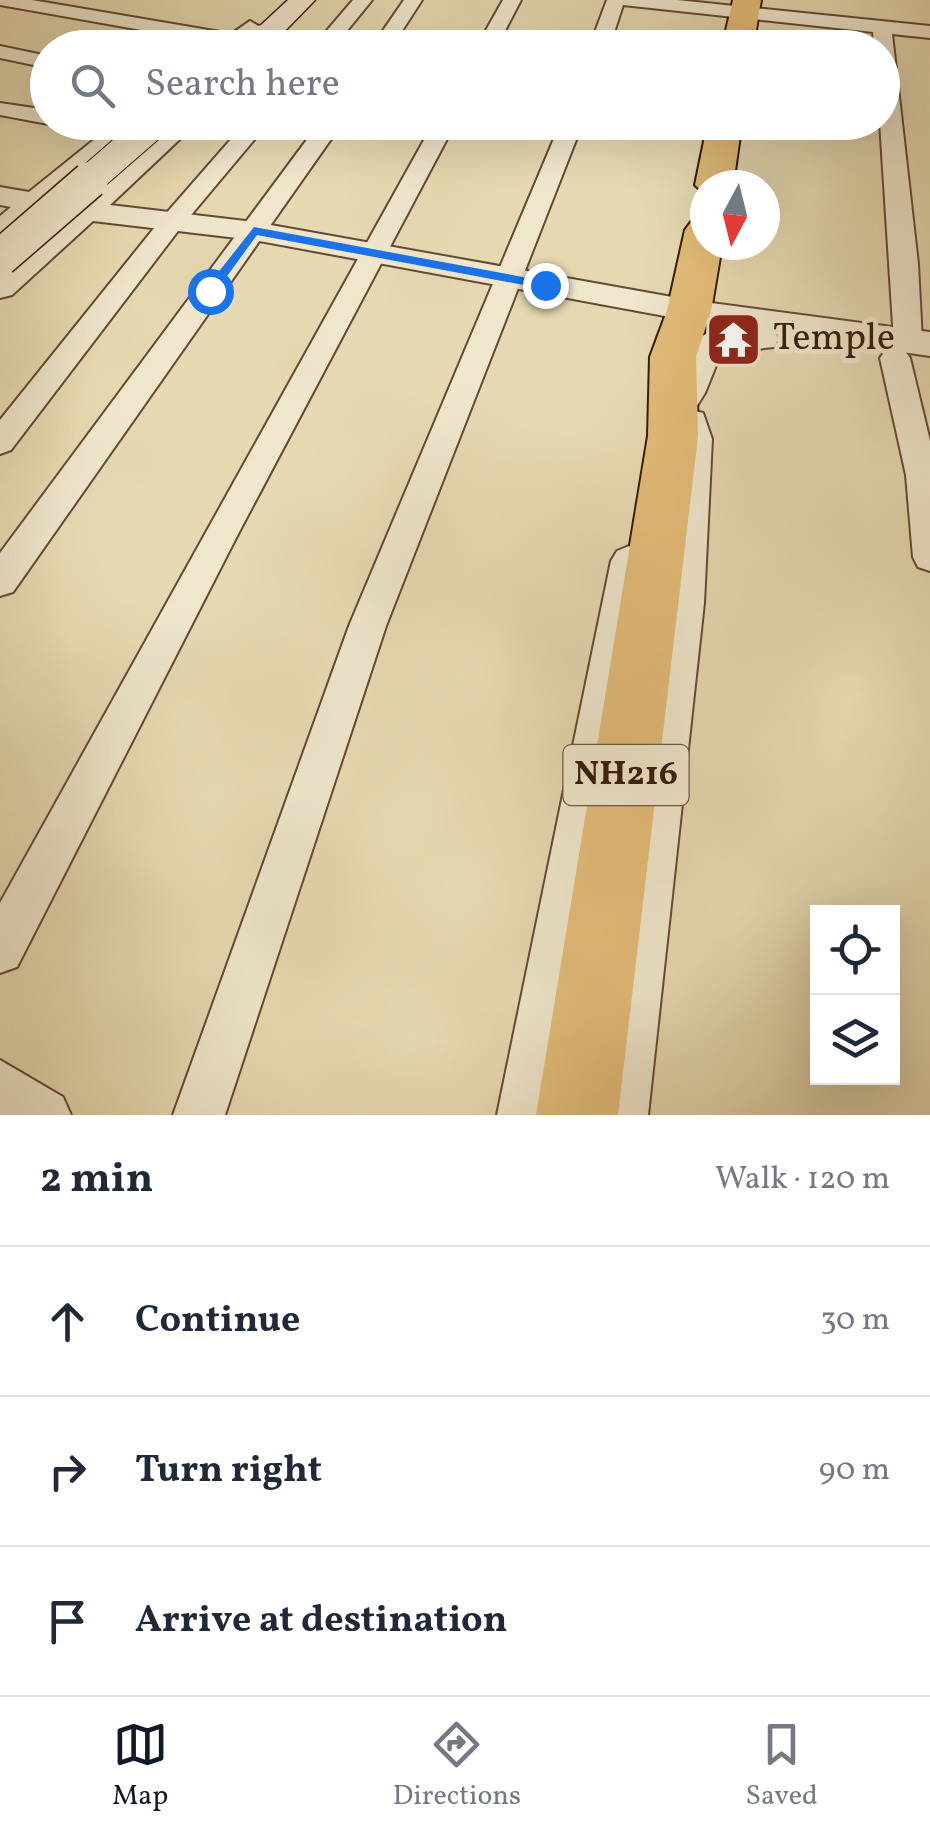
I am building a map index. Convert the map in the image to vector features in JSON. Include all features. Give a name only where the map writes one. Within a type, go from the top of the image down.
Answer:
[{"type":"highway","points":[[717,170],[722,140]]},
{"type":"highway","name":"NH216","points":[[577,1115],[677,408],[673,357],[689,312],[699,260]]},
{"type":"main road","points":[[257,30],[289,0]]},
{"type":"main road","points":[[260,30],[303,0]]},
{"type":"main road","points":[[0,258],[122,140]]},
{"type":"street","points":[[0,0],[194,30]]},
{"type":"street","points":[[337,30],[363,0]]},
{"type":"street","points":[[393,30],[412,0]]},
{"type":"street","points":[[496,30],[512,0]]},
{"type":"street","points":[[605,30],[616,0]]},
{"type":"street","points":[[624,0],[746,6],[930,32]]},
{"type":"street","points":[[0,26],[30,2]]},
{"type":"street","points":[[0,52],[30,58]]},
{"type":"street","points":[[0,109],[30,114]]},
{"type":"street","points":[[0,231],[118,140]]},
{"type":"street","points":[[0,288],[165,140]]},
{"type":"street","points":[[0,442],[172,222],[243,140]]},
{"type":"street","points":[[0,581],[319,140]]},
{"type":"street","points":[[0,950],[435,140]]},
{"type":"street","points":[[199,1115],[334,712],[430,464],[544,202],[566,140]]},
{"type":"street","points":[[893,140],[916,352],[930,558]]},
{"type":"street","points":[[0,196],[86,211],[254,230],[916,352]]},
{"type":"street","points":[[522,1115],[652,429],[677,408],[705,346],[718,337],[736,335],[916,352]]},
{"type":"street","points":[[622,1115],[686,603],[696,439],[677,408]]},
{"type":"street","points":[[0,1086],[46,1115]]},
{"type":"place","name":"Temple","points":[[734,339]]},
{"type":"route","points":[[210,291],[254,230],[545,285]]}]
